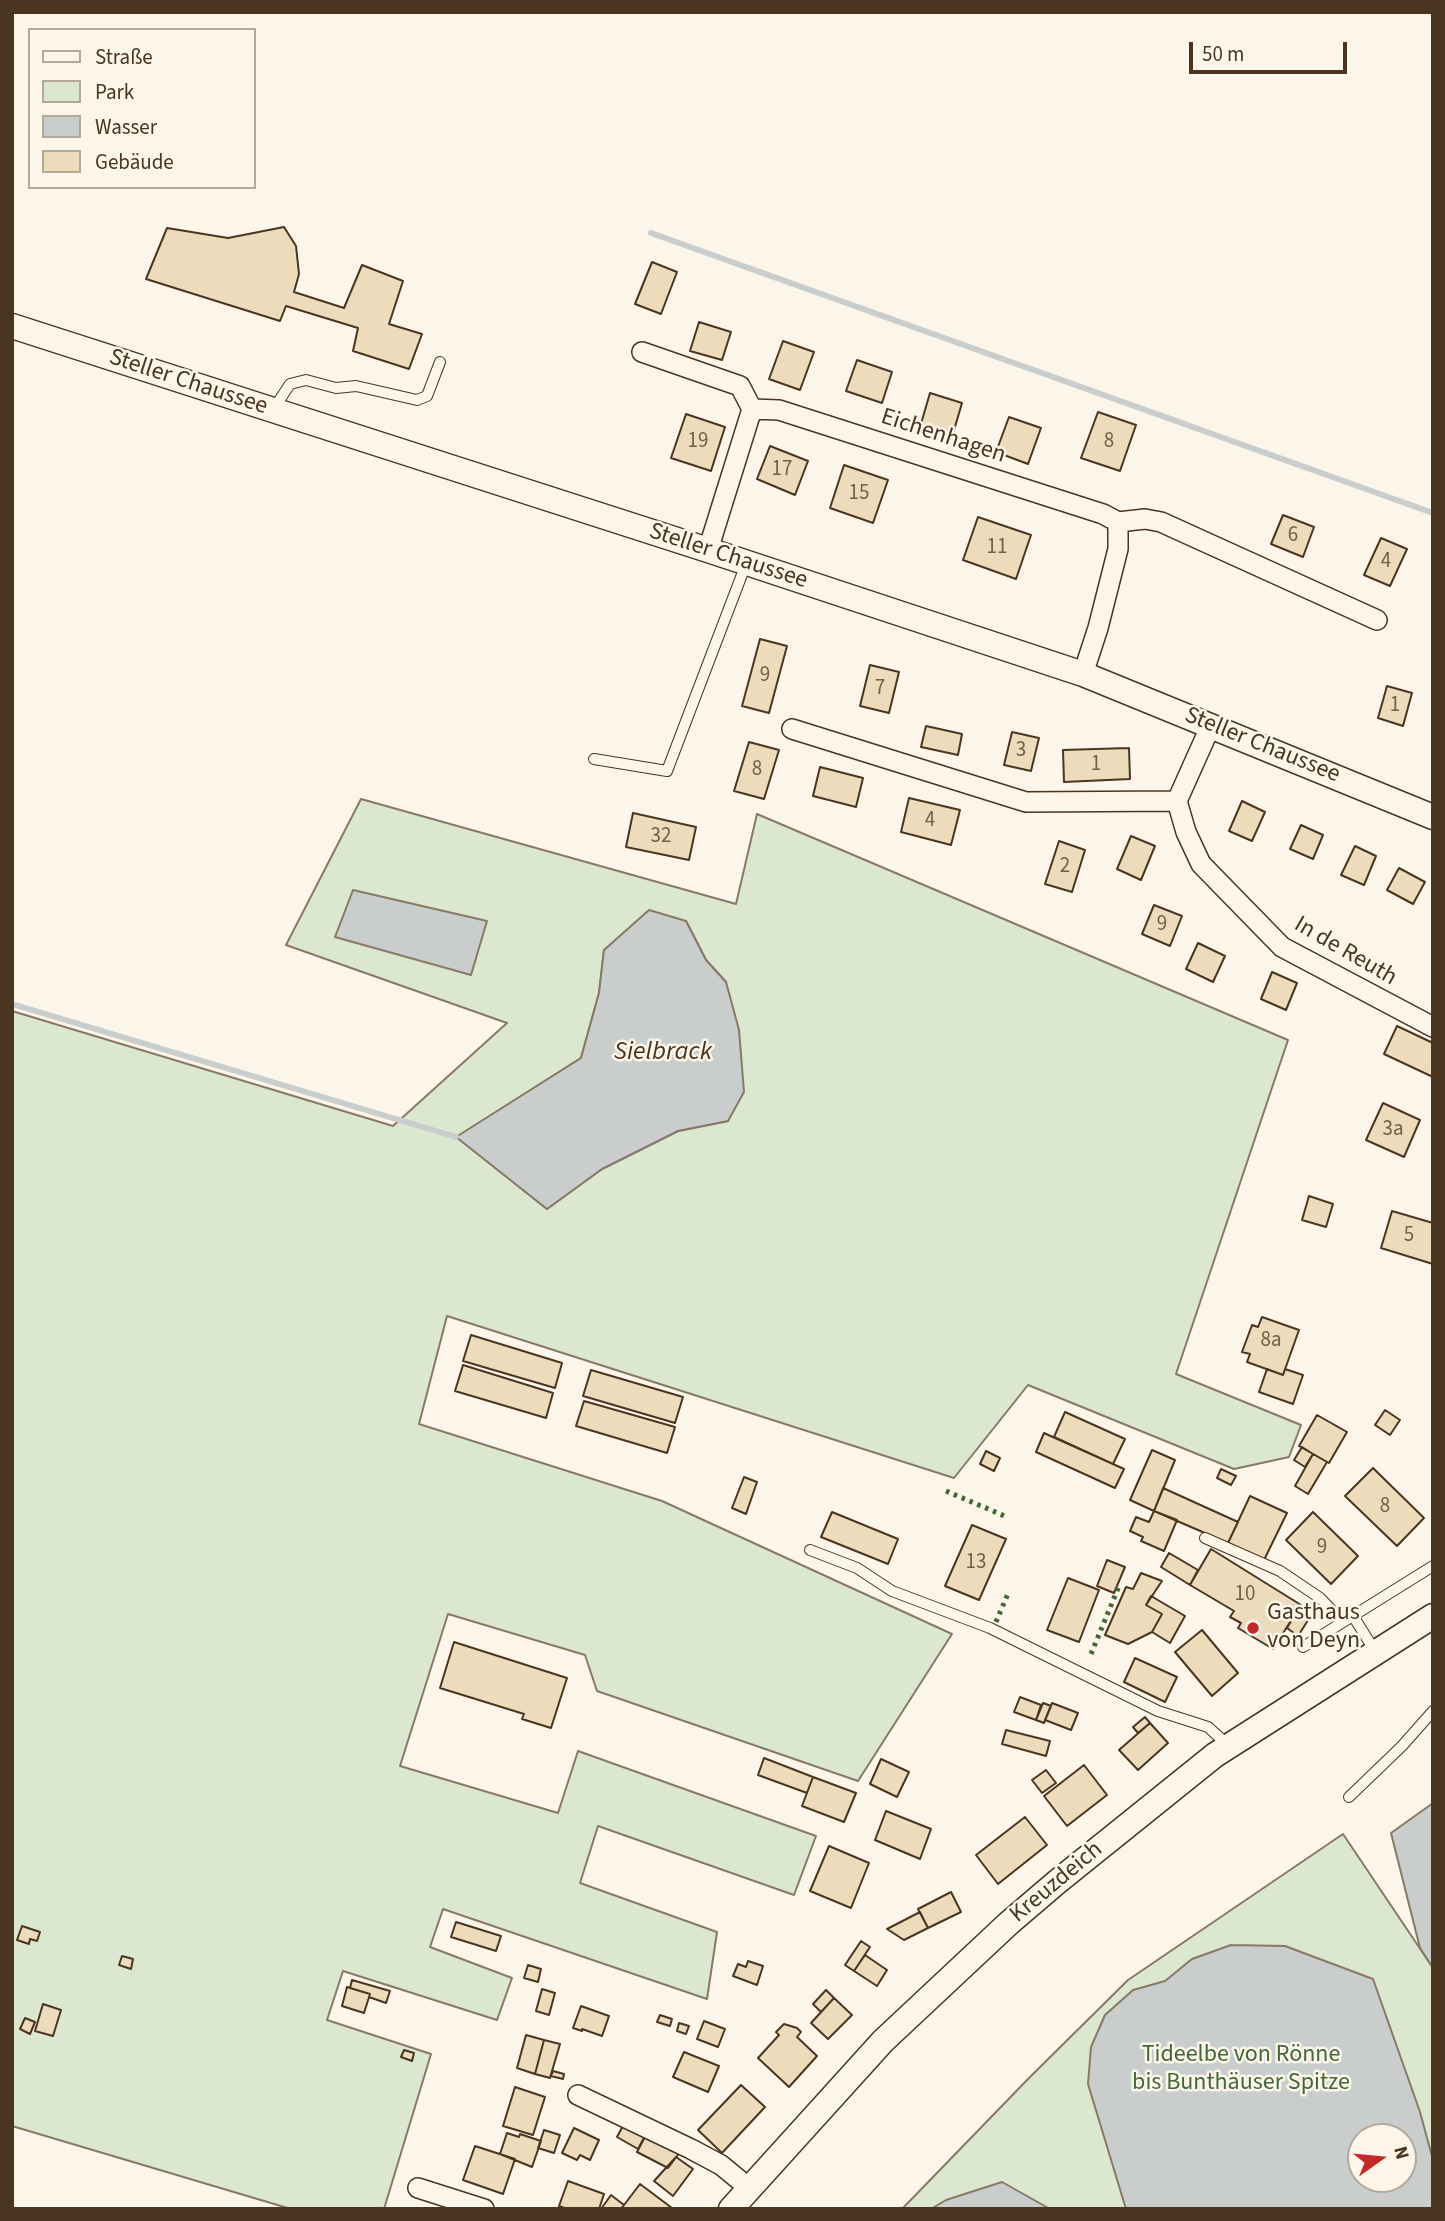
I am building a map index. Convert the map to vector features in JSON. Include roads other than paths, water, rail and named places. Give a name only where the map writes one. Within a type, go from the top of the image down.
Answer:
[{"type":"street","name":"Steller Chaussee","points":[[12,326],[1083,674],[1433,817]]},
{"type":"street","points":[[642,352],[740,386],[752,409],[708,550]]},
{"type":"street","name":"Eichenhagen","points":[[752,409],[779,410],[1103,514],[1118,522],[1145,519],[1161,523],[1377,620]]},
{"type":"street","points":[[1083,674],[1118,549],[1118,522]]},
{"type":"street","points":[[792,729],[1026,802],[1177,801],[1211,725]]},
{"type":"street","name":"In de Reuth","points":[[1177,801],[1186,832],[1201,864],[1282,947],[1433,1027]]},
{"type":"street","name":"Kreuzdeich","points":[[732,2209],[883,2041],[989,1941],[1067,1874],[1229,1746],[1433,1616]]},
{"type":"street","points":[[578,2095],[721,2165],[749,2188]]},
{"type":"street","points":[[418,2188],[484,2209]]},
{"type":"lane","points":[[273,410],[289,384],[306,380],[336,388],[356,386],[417,400],[427,396],[440,362]]},
{"type":"lane","points":[[594,759],[667,771],[746,563]]},
{"type":"lane","points":[[1205,1538],[1280,1571],[1320,1598],[1343,1622]]},
{"type":"lane","points":[[810,1550],[858,1568],[892,1591],[1014,1639],[1147,1705],[1208,1727],[1229,1746]]},
{"type":"lane","points":[[1303,1647],[1433,1566]]},
{"type":"lane","points":[[1353,1616],[1376,1653]]},
{"type":"lane","points":[[1349,1797],[1402,1746],[1433,1711]]},
{"type":"water","points":[[353,890],[487,921],[471,975],[335,937]]},
{"type":"water","name":"Sielbrack","points":[[649,910],[686,921],[706,960],[726,982],[739,1030],[744,1092],[728,1121],[678,1131],[602,1169],[547,1209],[456,1137],[581,1058],[599,993],[604,950]]},
{"type":"water","points":[[1433,1803],[1433,1968],[1420,1948],[1391,1833]]},
{"type":"water","points":[[1231,1945],[1285,1946],[1373,1979],[1420,2112],[1433,2160],[1433,2209],[1126,2209],[1088,2084],[1091,2047],[1105,2015],[1133,1990],[1165,1981],[1192,1959]]},
{"type":"water","points":[[1002,2182],[1050,2209],[931,2209],[946,2200]]},
{"type":"waterway","points":[[651,233],[1433,513]]},
{"type":"waterway","points":[[12,1004],[456,1137]]},
{"type":"place","name":"Gasthaus von Deyn","points":[[1253,1628]]},
{"type":"park label","name":"Tideelbe von Rönne bis Bunthäuser Spitze","points":[[1241,2070]]}]
